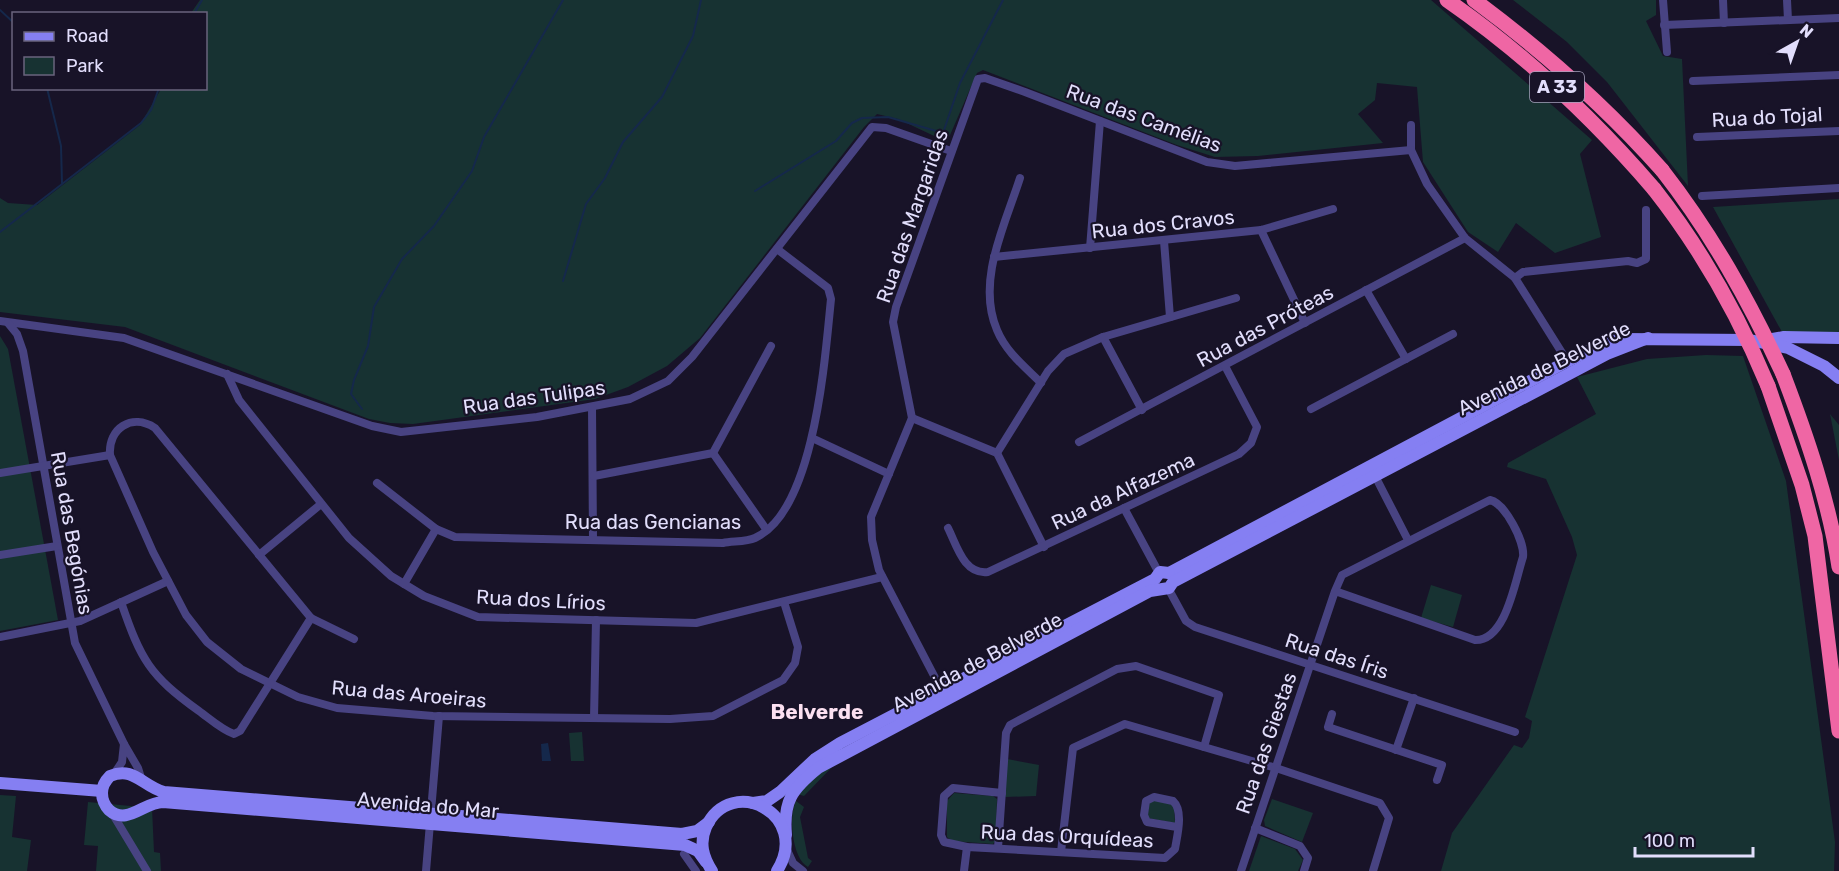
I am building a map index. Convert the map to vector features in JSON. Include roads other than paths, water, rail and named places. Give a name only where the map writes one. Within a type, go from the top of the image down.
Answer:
[{"type":"highway","name":"A 33","points":[[1447,0],[1553,83],[1605,133],[1654,189],[1696,245],[1718,281],[1768,386],[1789,444],[1815,536],[1839,731]]},
{"type":"highway","name":"A 33","points":[[1474,0],[1537,47],[1574,80],[1662,170],[1707,230],[1732,271],[1784,374],[1821,484],[1839,567]]},
{"type":"main road","points":[[1763,341],[1784,337],[1839,338]]},
{"type":"main road","name":"Avenida de Belverde","points":[[709,822],[728,806],[767,801],[815,759],[840,743],[944,695],[1150,591],[1164,581],[1571,367],[1614,340],[1648,338],[1763,341]]},
{"type":"main road","points":[[1763,341],[1803,355],[1839,378]]},
{"type":"main road","name":"Avenida de Belverde","points":[[787,850],[784,813],[791,795],[802,781],[836,758],[944,695]]},
{"type":"main road","name":"Avenida do Mar","points":[[114,774],[129,772],[164,792],[685,845],[698,851],[709,866]]},
{"type":"main road","points":[[109,810],[103,800],[102,791],[106,780],[114,774]]},
{"type":"main road","points":[[139,810],[146,792],[142,781]]},
{"type":"main road","points":[[0,783],[102,791]]},
{"type":"main road","name":"Avenida do Mar","points":[[109,810],[123,816],[163,802],[682,834],[697,831],[709,822]]},
{"type":"main road","points":[[753,803],[774,814],[786,835]]},
{"type":"main road","points":[[709,822],[702,841],[709,866]]},
{"type":"main road","points":[[777,871],[787,850]]},
{"type":"street","points":[[1663,0],[1667,52]]},
{"type":"street","points":[[1723,0],[1724,23]]},
{"type":"street","points":[[1787,0],[1788,20]]},
{"type":"street","points":[[1664,25],[1839,18]]},
{"type":"street","points":[[1693,81],[1839,75]]},
{"type":"street","name":"Rua das Camélias","points":[[978,79],[985,78],[1025,92],[1207,162],[1234,166],[1411,150]]},
{"type":"street","name":"Rua das Margaridas","points":[[912,418],[894,322],[906,276],[978,79]]},
{"type":"street","points":[[1090,248],[1100,121]]},
{"type":"street","points":[[1411,125],[1411,150],[1427,183],[1465,238],[1515,278],[1571,367]]},
{"type":"street","name":"Rua das Tulipas","points":[[4,322],[124,338],[372,426],[401,432],[537,417],[630,399],[668,381],[692,357],[872,127],[886,128],[951,151]]},
{"type":"street","name":"Rua do Tojal","points":[[1697,137],[1839,131]]},
{"type":"street","points":[[1020,178],[994,257],[989,286],[997,331],[1014,357],[1041,383]]},
{"type":"street","points":[[1702,196],[1839,188]]},
{"type":"street","name":"Rua dos Cravos","points":[[994,257],[1261,230],[1333,209]]},
{"type":"street","points":[[1515,278],[1523,272],[1628,261],[1637,263],[1646,259],[1646,210]]},
{"type":"street","points":[[1261,230],[1305,323]]},
{"type":"street","name":"Rua das Próteas","points":[[1079,442],[1465,238]]},
{"type":"street","points":[[1164,241],[1170,317]]},
{"type":"street","name":"Rua das Gencianas","points":[[377,483],[436,529],[455,537],[723,543],[755,538],[788,505],[812,438],[821,396],[831,298],[828,288],[777,249]]},
{"type":"street","points":[[1366,290],[1406,358]]},
{"type":"street","points":[[997,453],[1041,383],[1064,354],[1103,337],[1236,298]]},
{"type":"street","name":"Rua das Begónias","points":[[4,322],[17,334],[23,351],[75,643],[138,768],[142,781]]},
{"type":"street","points":[[1311,409],[1453,334]]},
{"type":"street","points":[[1103,337],[1142,410]]},
{"type":"street","points":[[713,453],[771,346]]},
{"type":"street","name":"Rua da Alfazema","points":[[948,528],[966,563],[979,573],[988,572],[1239,454],[1251,443],[1257,428],[1225,366]]},
{"type":"street","name":"Rua dos Lírios","points":[[227,374],[239,400],[349,538],[391,576],[404,584],[424,596],[478,617],[696,623],[882,577]]},
{"type":"street","points":[[592,407],[593,539]]},
{"type":"street","points":[[944,695],[882,577],[872,540],[871,517],[912,418],[997,453],[1044,547]]},
{"type":"street","points":[[0,473],[110,454],[111,439],[118,429],[132,422],[150,425],[160,433],[311,618],[354,639]]},
{"type":"street","points":[[812,438],[889,474]]},
{"type":"street","points":[[594,476],[713,453]]},
{"type":"street","points":[[713,453],[766,529]]},
{"type":"street","name":"Rua das Aroeiras","points":[[110,454],[186,615],[214,649],[241,669],[298,697],[337,708],[439,716],[670,719],[713,716],[783,680],[795,663],[798,647],[784,602]]},
{"type":"street","points":[[1372,471],[1408,540]]},
{"type":"street","name":"Rua das Giestas","points":[[1241,871],[1335,591],[1344,573],[1487,501],[1501,504],[1524,551],[1498,630],[1488,638],[1475,640],[1335,591]]},
{"type":"street","points":[[259,555],[321,504]]},
{"type":"street","name":"Rua das Íris","points":[[1124,508],[1190,624],[1515,732]]},
{"type":"street","points":[[404,584],[436,529]]},
{"type":"street","points":[[0,555],[57,546]]},
{"type":"street","points":[[0,637],[80,621],[168,581]]},
{"type":"street","points":[[121,602],[137,648],[156,677],[169,690],[231,733],[240,731],[311,618]]},
{"type":"street","points":[[594,718],[596,620]]},
{"type":"street","points":[[998,848],[1006,733],[1010,725],[1128,665],[1219,694],[1204,747]]},
{"type":"street","points":[[1396,750],[1414,698]]},
{"type":"street","points":[[1332,714],[1328,727],[1442,765],[1437,780]]},
{"type":"street","points":[[426,871],[439,716]]},
{"type":"street","points":[[1061,852],[1070,756],[1079,744],[1125,724],[1276,768],[1383,805],[1388,815],[1388,822],[1373,871]]},
{"type":"street","points":[[114,774],[122,762],[124,744]]},
{"type":"street","points":[[964,871],[966,847],[947,844],[942,838],[945,793],[953,788],[1002,793]]},
{"type":"street","name":"Rua das Orquídeas","points":[[966,847],[1165,858],[1175,849],[1179,809],[1175,802],[1154,797],[1147,800],[1144,815],[1147,822],[1177,827]]},
{"type":"street","points":[[109,810],[147,871]]},
{"type":"street","points":[[126,836],[139,810]]},
{"type":"street","points":[[1255,828],[1300,846],[1308,858],[1304,871]]},
{"type":"street","points":[[787,850],[794,863],[803,871]]},
{"type":"street","points":[[684,854],[696,871]]},
{"type":"water","points":[[548,743],[551,761],[542,761],[541,744]]},
{"type":"waterway","points":[[195,12],[202,0]]},
{"type":"waterway","points":[[362,409],[351,394],[354,380],[368,346],[374,307],[402,259],[434,226],[472,171],[484,137],[563,0]]},
{"type":"waterway","points":[[563,281],[586,204],[605,178],[623,142],[662,97],[693,36],[701,0]]},
{"type":"waterway","points":[[755,191],[836,141],[852,123],[862,118],[888,117],[943,133],[960,83],[1003,0]]},
{"type":"waterway","points":[[0,10],[12,21]]},
{"type":"waterway","points":[[47,90],[61,146],[62,183]]},
{"type":"waterway","points":[[0,232],[141,123],[151,110],[158,90]]},
{"type":"district","name":"Belverde","points":[[817,711]]}]
